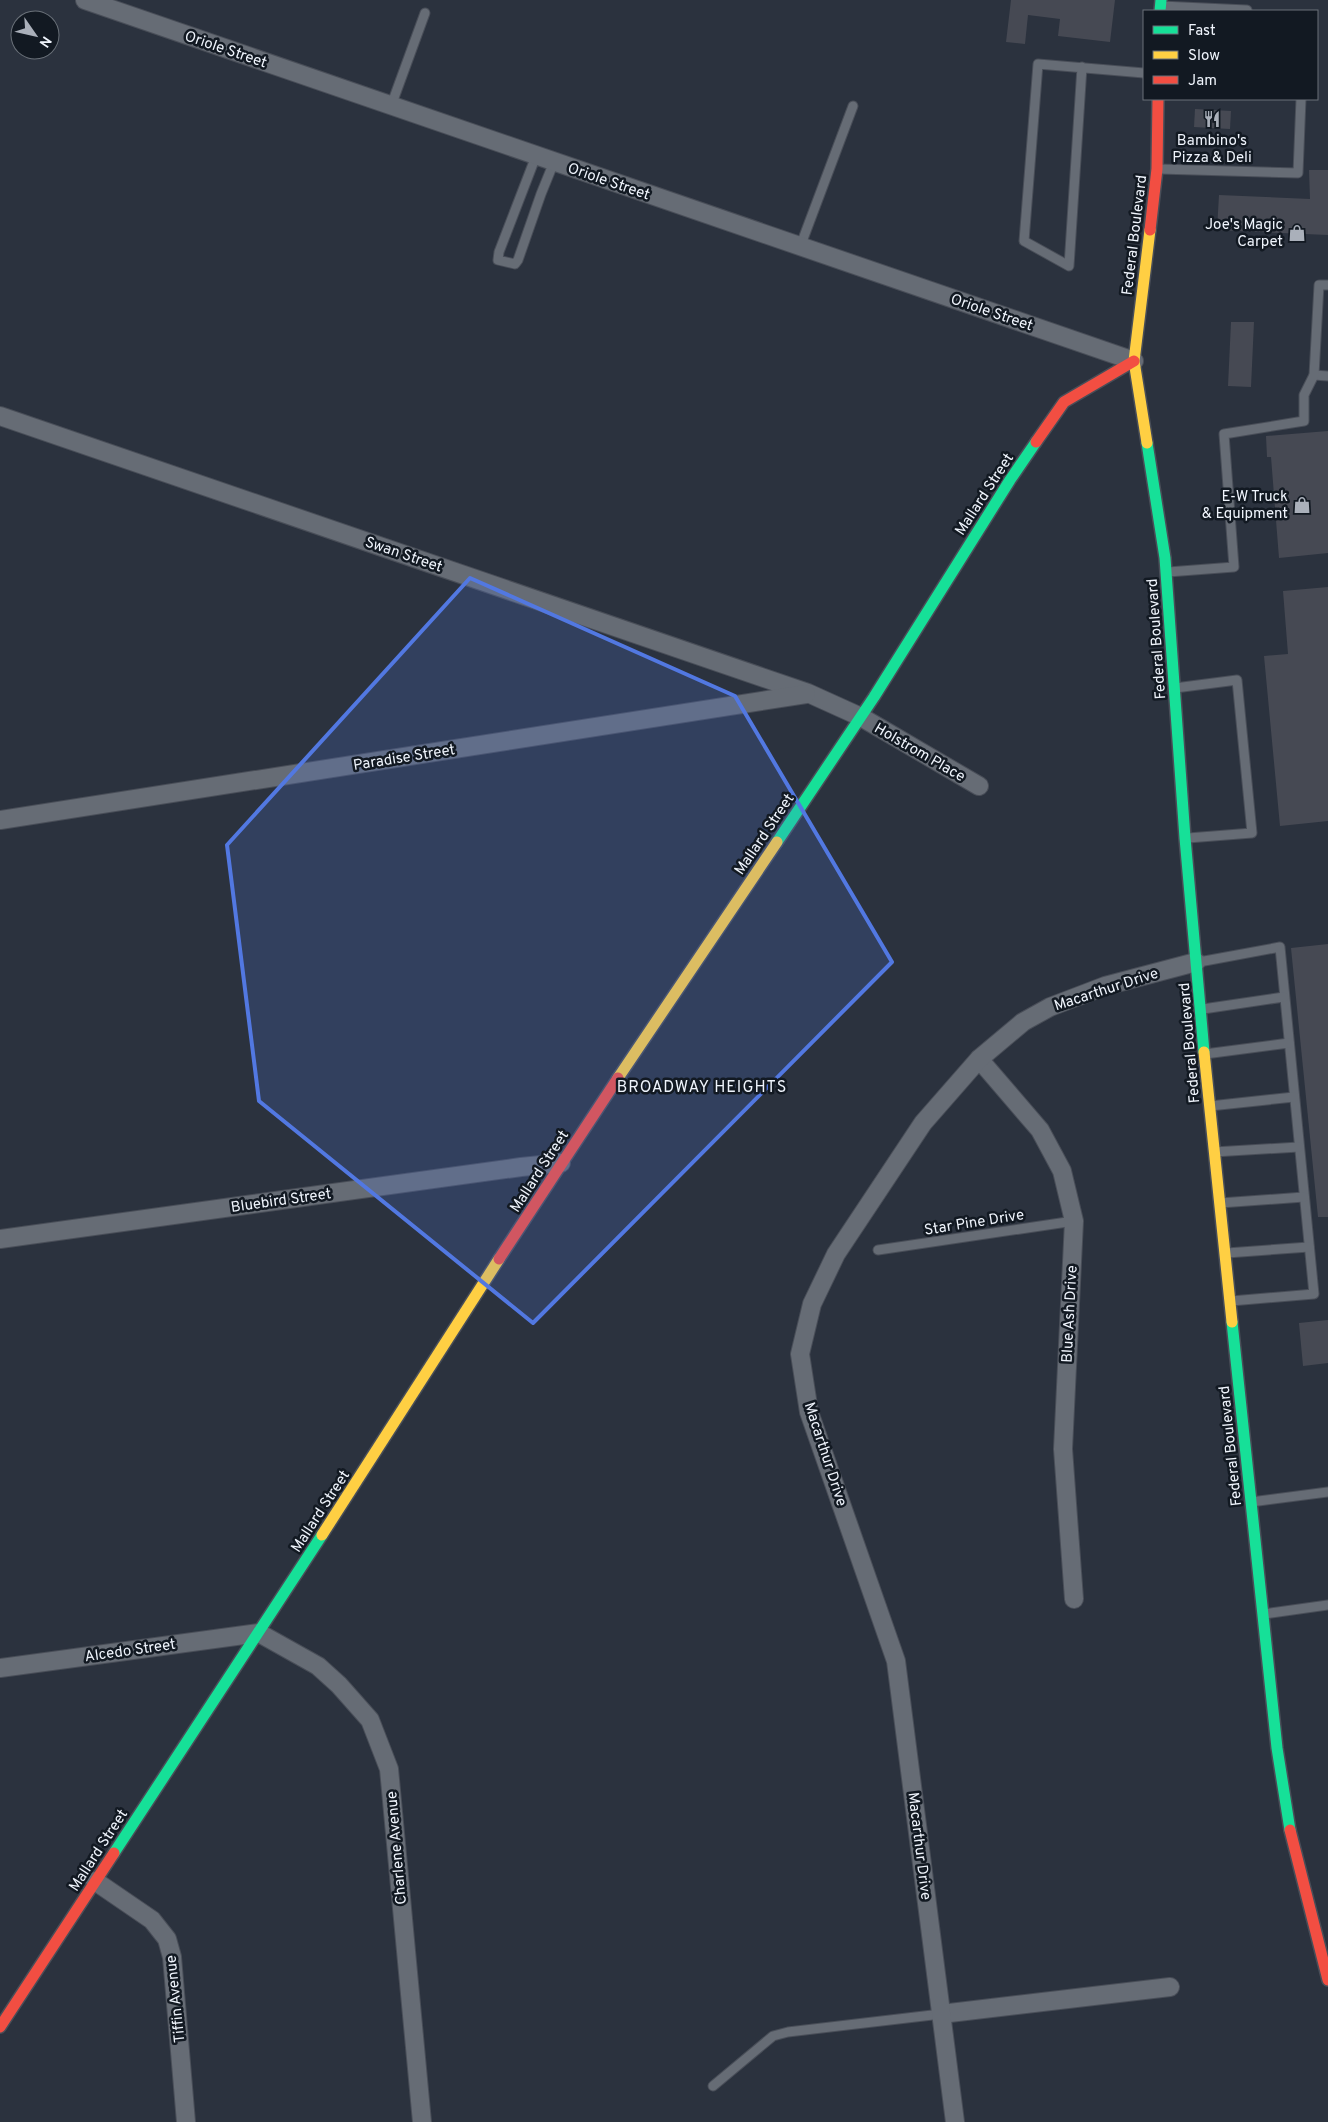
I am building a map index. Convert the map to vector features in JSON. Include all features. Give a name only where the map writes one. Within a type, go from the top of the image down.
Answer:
[{"type":"street","name":"Oriole Street","points":[[85,0],[1134,361]]},
{"type":"street","name":"Federal Boulevard","points":[[1158,100],[1156,169],[1134,361],[1166,572],[1196,962],[1214,1152],[1277,1748],[1293,1847],[1328,1980]]},
{"type":"street","name":"Mallard Street","points":[[0,2028],[259,1633],[561,1163],[861,716],[1010,480],[1064,402],[1134,361]]},
{"type":"street","name":"Swan Street","points":[[0,416],[808,693],[861,716]]},
{"type":"street","name":"Paradise Street","points":[[0,820],[808,693]]},
{"type":"street","name":"Holstrom Place","points":[[861,716],[979,786]]},
{"type":"street","name":"Macarthur Drive","points":[[956,2122],[896,1661],[809,1412],[800,1354],[812,1304],[836,1254],[923,1123],[979,1059],[1024,1022],[1050,1007],[1105,986],[1196,962]]},
{"type":"street","name":"Blue Ash Drive","points":[[979,1059],[1040,1130],[1062,1171],[1074,1220],[1063,1449],[1074,1599]]},
{"type":"street","name":"Bluebird Street","points":[[0,1239],[561,1163]]},
{"type":"street","name":"Alcedo Street","points":[[0,1668],[259,1633]]},
{"type":"street","name":"Charlene Avenue","points":[[259,1633],[318,1666],[339,1685],[370,1720],[389,1769],[422,2122]]},
{"type":"street","name":"Tiffin Avenue","points":[[95,1881],[152,1920],[167,1939],[172,1957],[186,2122]]},
{"type":"street","points":[[942,2014],[1170,1986]]},
{"type":"lane","points":[[1161,6],[1247,10]]},
{"type":"lane","points":[[391,106],[425,13]]},
{"type":"lane","points":[[1082,67],[1069,266],[1024,241],[1038,64],[1082,67],[1143,73]]},
{"type":"lane","points":[[1156,169],[1298,173],[1301,100]]},
{"type":"lane","points":[[800,247],[853,106]]},
{"type":"lane","points":[[536,156],[499,252],[498,260],[514,264],[518,260],[554,162]]},
{"type":"lane","points":[[1166,572],[1234,567],[1224,434],[1304,421],[1304,395],[1314,376],[1319,284],[1328,285]]},
{"type":"lane","points":[[1314,376],[1328,376]]},
{"type":"lane","points":[[1174,688],[1237,680],[1252,833],[1185,838]]},
{"type":"lane","points":[[1196,962],[1280,947],[1314,1294],[1231,1301]]},
{"type":"lane","points":[[1201,1009],[1284,998]]},
{"type":"lane","points":[[1205,1054],[1289,1043]]},
{"type":"lane","points":[[1210,1106],[1294,1096]]},
{"type":"lane","points":[[1214,1152],[1299,1146]]},
{"type":"lane","points":[[1220,1203],[1304,1197]]},
{"type":"lane","name":"Star Pine Drive","points":[[878,1250],[1074,1220]]},
{"type":"lane","points":[[1225,1254],[1309,1247]]},
{"type":"lane","points":[[1251,1502],[1328,1492]]},
{"type":"lane","points":[[1263,1614],[1328,1605]]},
{"type":"lane","points":[[713,2086],[773,2036],[788,2032],[942,2014]]},
{"type":"highlighted area","points":[[470,578],[735,696],[892,962],[533,1323],[259,1101],[227,845]]},
{"type":"building","points":[[1011,0],[1115,0],[1110,42],[1058,36],[1060,19],[1028,15],[1025,44],[1006,42]]},
{"type":"building","name":"Bambino's Pizza & Deli","points":[[1195,109],[1231,111],[1230,129],[1194,127]]},
{"type":"building","name":"Joe's Magic Carpet","points":[[1309,170],[1328,170],[1328,235],[1217,230],[1219,195],[1310,199]]},
{"type":"building","points":[[1231,322],[1254,322],[1251,387],[1228,386]]},
{"type":"building","name":"E-W Truck & Equipment","points":[[1328,431],[1328,553],[1279,558],[1271,457],[1267,457],[1266,436]]},
{"type":"building","points":[[1328,587],[1328,821],[1280,826],[1264,656],[1288,654],[1283,591]]},
{"type":"building","points":[[1328,944],[1328,1217],[1318,1217],[1291,948]]},
{"type":"building","points":[[1328,1320],[1328,1363],[1303,1366],[1299,1323]]},
{"type":"traffic: fast","points":[[1160,10],[1161,0]]},
{"type":"traffic: fast","points":[[777,842],[874,697],[1010,480],[1036,442]]},
{"type":"traffic: fast","points":[[1147,443],[1165,558],[1185,838],[1204,1052]]},
{"type":"traffic: fast","points":[[1232,1322],[1277,1748],[1290,1830]]},
{"type":"traffic: fast","points":[[114,1853],[322,1535]]},
{"type":"traffic: slow","points":[[1147,443],[1134,361],[1150,230]]},
{"type":"traffic: slow","points":[[618,1078],[777,842]]},
{"type":"traffic: slow","points":[[1204,1052],[1232,1322]]},
{"type":"traffic: slow","points":[[322,1535],[499,1259]]},
{"type":"traffic: jam","points":[[1150,230],[1157,169],[1158,100]]},
{"type":"traffic: jam","points":[[1036,442],[1064,402],[1134,361]]},
{"type":"traffic: jam","points":[[499,1259],[618,1078]]},
{"type":"traffic: jam","points":[[1290,1830],[1328,1980]]},
{"type":"traffic: jam","points":[[0,2027],[114,1853]]},
{"type":"place","name":"Bambino's Pizza & Deli","points":[[1212,119]]},
{"type":"place","name":"Joe's Magic Carpet","points":[[1297,233]]},
{"type":"place","name":"E-W Truck & Equipment","points":[[1302,505]]},
{"type":"district","name":"BROADWAY HEIGHTS","points":[[702,1086]]}]
